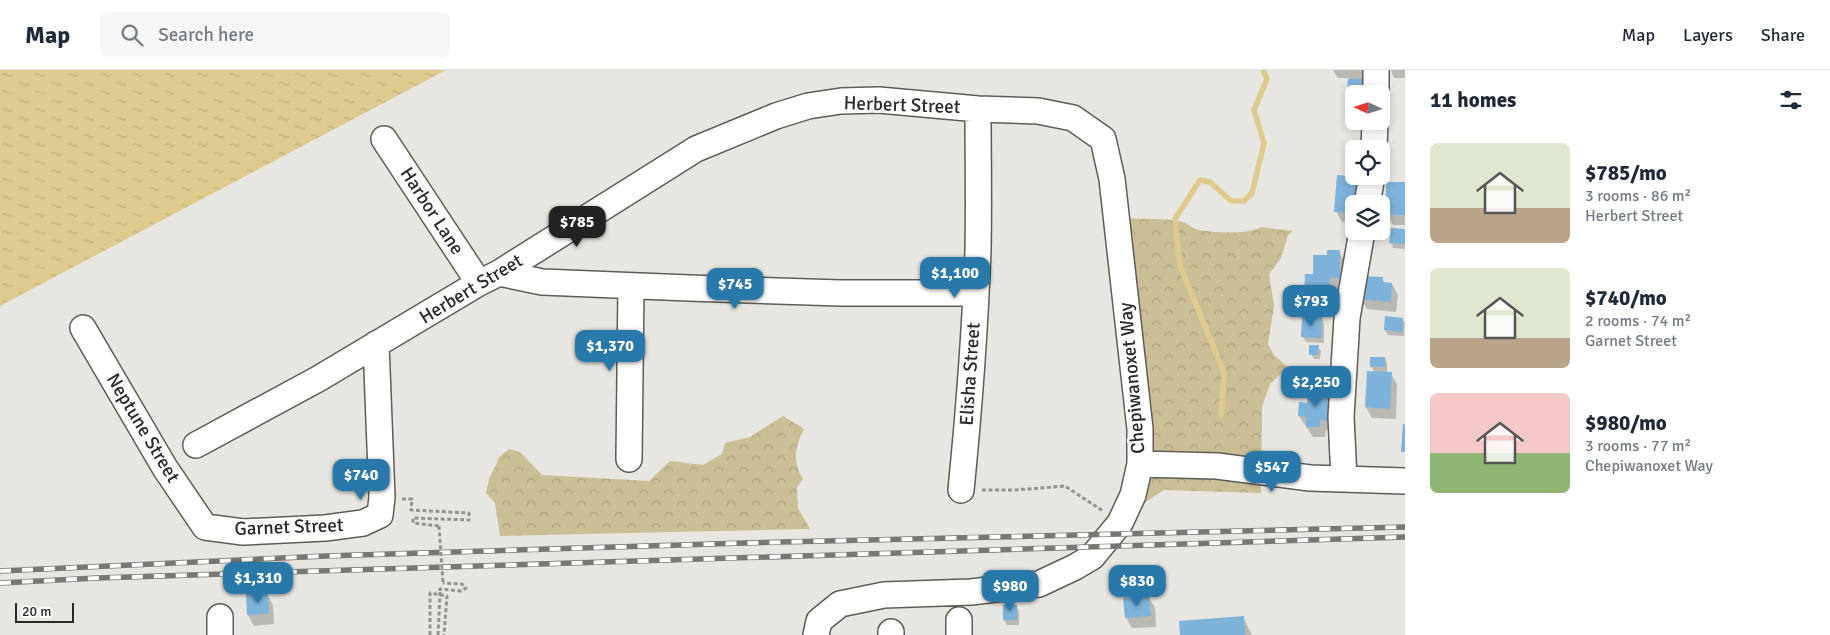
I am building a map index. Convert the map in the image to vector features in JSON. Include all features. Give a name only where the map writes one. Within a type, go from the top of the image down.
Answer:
[{"type":"street","points":[[1376,70],[1376,85]]},
{"type":"street","name":"Herbert Street","points":[[196,445],[318,379],[489,278],[696,149],[776,116],[808,106],[841,101],[870,100],[978,109]]},
{"type":"street","name":"Elisha Street","points":[[961,490],[968,421],[976,293],[978,248],[978,109]]},
{"type":"street","name":"Chepiwanoxet Way","points":[[816,635],[819,621],[840,604],[884,595],[971,592],[1040,584],[1076,567],[1092,557],[1120,523],[1133,495],[1140,464],[1140,429],[1112,179],[1103,139],[1073,118],[1038,111],[978,109]]},
{"type":"street","name":"Harbor Lane","points":[[384,139],[489,278]]},
{"type":"street","points":[[1344,479],[1341,417],[1346,318],[1360,240]]},
{"type":"street","points":[[489,278],[631,286],[841,293],[976,293]]},
{"type":"street","points":[[629,459],[631,286]]},
{"type":"street","name":"Neptune Street","points":[[83,328],[165,468],[205,527]]},
{"type":"street","name":"Garnet Street","points":[[205,527],[243,532],[324,528],[363,523],[380,515],[382,497],[376,344]]},
{"type":"street","points":[[1140,464],[1195,465],[1310,478],[1376,481],[1405,480]]},
{"type":"path","points":[[961,490],[1015,490],[1065,486],[1120,523]]},
{"type":"path","points":[[382,497],[412,499],[411,510],[469,513],[468,520],[413,518],[413,523],[440,526],[443,583],[462,584],[466,588],[461,591],[440,590],[438,635]]},
{"type":"path","points":[[430,635],[430,593],[447,596],[444,635]]},
{"type":"green space","points":[[1121,218],[1176,221],[1210,232],[1239,232],[1255,230],[1261,227],[1293,231],[1288,235],[1281,258],[1269,274],[1274,306],[1268,344],[1274,355],[1288,367],[1270,384],[1262,407],[1261,493],[1164,490],[1128,513],[1130,504]]},
{"type":"green space","points":[[783,416],[804,429],[796,454],[797,466],[803,479],[797,487],[798,508],[810,529],[500,536],[495,503],[486,493],[489,479],[498,458],[509,449],[520,452],[542,475],[649,481],[670,461],[703,465],[722,454],[725,443],[750,437]]},
{"type":"water","points":[[0,70],[446,70],[0,306]]},
{"type":"building","points":[[1348,79],[1366,79],[1366,85],[1348,85]]},
{"type":"building","points":[[1337,175],[1345,176],[1345,185],[1361,185],[1361,195],[1345,195],[1345,213],[1334,212]]},
{"type":"building","points":[[1390,182],[1405,182],[1405,215],[1390,215],[1390,195],[1386,195],[1386,185],[1390,185]]},
{"type":"building","points":[[1391,228],[1405,229],[1405,244],[1389,243]]},
{"type":"building","points":[[1327,250],[1340,250],[1340,278],[1330,278],[1329,295],[1304,295],[1305,274],[1313,274],[1313,255],[1327,255]]},
{"type":"building","points":[[1362,276],[1383,277],[1383,282],[1392,283],[1391,302],[1360,299]]},
{"type":"building","points":[[1302,316],[1322,317],[1321,338],[1301,337]]},
{"type":"building","points":[[1385,316],[1403,318],[1402,332],[1384,330]]},
{"type":"building","points":[[1309,345],[1319,345],[1318,355],[1309,355]]},
{"type":"building","points":[[1370,357],[1385,357],[1385,367],[1370,367]]},
{"type":"building","points":[[1367,371],[1392,372],[1390,409],[1365,407]]},
{"type":"building","points":[[1308,391],[1331,392],[1329,421],[1320,420],[1320,427],[1306,427],[1306,417],[1298,416],[1299,402],[1307,403]]},
{"type":"building","points":[[1403,424],[1405,425],[1405,452],[1401,452]]},
{"type":"building","points":[[268,593],[269,614],[247,615],[246,594]]},
{"type":"building","points":[[1149,596],[1151,616],[1125,618],[1123,598]]},
{"type":"building","points":[[1003,605],[1017,605],[1017,620],[1003,620]]},
{"type":"building","points":[[1244,616],[1245,635],[1180,635],[1179,621]]},
{"type":"waterway","points":[[1221,415],[1224,373],[1180,265],[1175,219],[1200,180],[1210,182],[1231,201],[1244,201],[1252,193],[1264,143],[1254,110],[1267,79],[1263,70]]},
{"type":"railway","points":[[0,571],[326,556],[745,543],[1405,527]]},
{"type":"railway","points":[[0,583],[97,578],[1405,537]]}]
